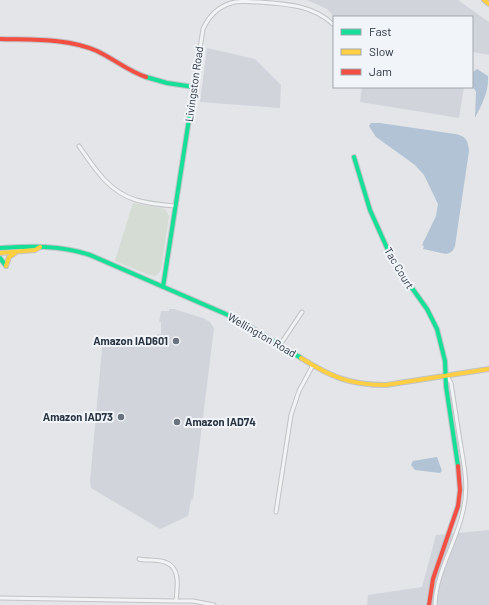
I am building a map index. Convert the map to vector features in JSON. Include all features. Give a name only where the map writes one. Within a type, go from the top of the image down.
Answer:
[{"type":"main road","points":[[484,0],[489,4]]},
{"type":"main road","points":[[0,39],[65,43],[82,46],[93,49],[143,76],[164,82],[194,87]]},
{"type":"main road","name":"Livingston Road","points":[[163,286],[194,87]]},
{"type":"main road","name":"Tac Court","points":[[354,158],[371,212],[384,242],[399,271],[427,310],[435,326],[441,344],[460,476],[459,499],[454,521],[430,587],[429,605]]},
{"type":"main road","name":"Wellington Road","points":[[0,248],[34,245],[84,252],[228,315],[313,366],[340,379],[369,385],[397,384],[489,369]]},
{"type":"main road","name":"Wellington Road","points":[[0,253],[35,250],[40,247]]},
{"type":"main road","points":[[0,258],[6,266],[10,256],[18,252]]},
{"type":"street","name":"Livingston Road","points":[[194,87],[203,29],[206,21],[224,6],[242,1],[292,4],[318,13],[333,24]]},
{"type":"street","points":[[79,146],[100,174],[114,189],[121,194],[147,203],[176,206]]},
{"type":"street","points":[[280,345],[302,312]]},
{"type":"street","points":[[276,512],[290,415],[299,391],[313,366]]},
{"type":"street","points":[[435,605],[438,580],[460,521],[465,504],[466,489],[464,464],[451,383],[446,376]]},
{"type":"street","points":[[139,559],[167,562],[172,566],[177,576],[176,601]]},
{"type":"street","points":[[0,598],[176,601],[214,605]]},
{"type":"street","points":[[74,599],[74,605]]},
{"type":"shaded area","points":[[307,0],[458,0],[489,22],[489,55],[473,52],[473,16],[333,16],[327,9]]},
{"type":"shaded area","points":[[207,48],[255,59],[281,85],[280,108],[200,102]]},
{"type":"shaded area","points":[[362,88],[464,88],[459,118],[360,102]]},
{"type":"shaded area","points":[[133,203],[165,209],[169,216],[161,269],[155,276],[115,261]]},
{"type":"shaded area","points":[[169,309],[174,309],[203,318],[210,322],[214,328],[193,499],[191,500],[188,516],[160,529],[91,488],[90,481],[103,338],[153,338],[155,341],[158,338],[157,334],[161,334],[161,322],[159,322],[161,311],[169,311]]},
{"type":"shaded area","points":[[489,530],[489,605],[367,605],[368,595],[422,587],[436,535]]},
{"type":"water","points":[[477,69],[488,76],[484,98],[475,118],[476,92],[473,87],[473,72]]},
{"type":"water","points":[[371,123],[455,134],[466,139],[469,151],[455,246],[451,252],[446,254],[423,249],[424,246],[422,245],[436,216],[438,204],[424,175],[415,165],[376,137],[369,126]]},
{"type":"water","points":[[437,457],[442,471],[440,473],[415,470],[411,465],[413,461]]},
{"type":"traffic: fast","points":[[146,77],[167,83],[194,87],[163,287]]},
{"type":"traffic: fast","points":[[354,157],[370,210],[387,248],[397,267],[427,309],[437,329],[445,361],[446,386],[458,466]]},
{"type":"traffic: fast","points":[[0,248],[57,248],[68,249],[90,255],[228,315],[301,358]]},
{"type":"traffic: fast","points":[[0,258],[6,266]]},
{"type":"traffic: slow","points":[[484,0],[489,4]]},
{"type":"traffic: slow","points":[[0,253],[35,250],[40,247]]},
{"type":"traffic: slow","points":[[6,266],[9,257],[15,253]]},
{"type":"traffic: slow","points":[[301,358],[341,379],[373,385],[386,385],[489,369]]},
{"type":"traffic: jam","points":[[0,39],[49,40],[86,47],[97,51],[133,72],[146,77]]},
{"type":"traffic: jam","points":[[429,605],[433,579],[458,506],[460,490],[458,466]]},
{"type":"place","name":"Amazon IAD601","points":[[176,341]]},
{"type":"place","name":"Amazon IAD73","points":[[121,417]]},
{"type":"place","name":"Amazon IAD74","points":[[177,422]]}]
